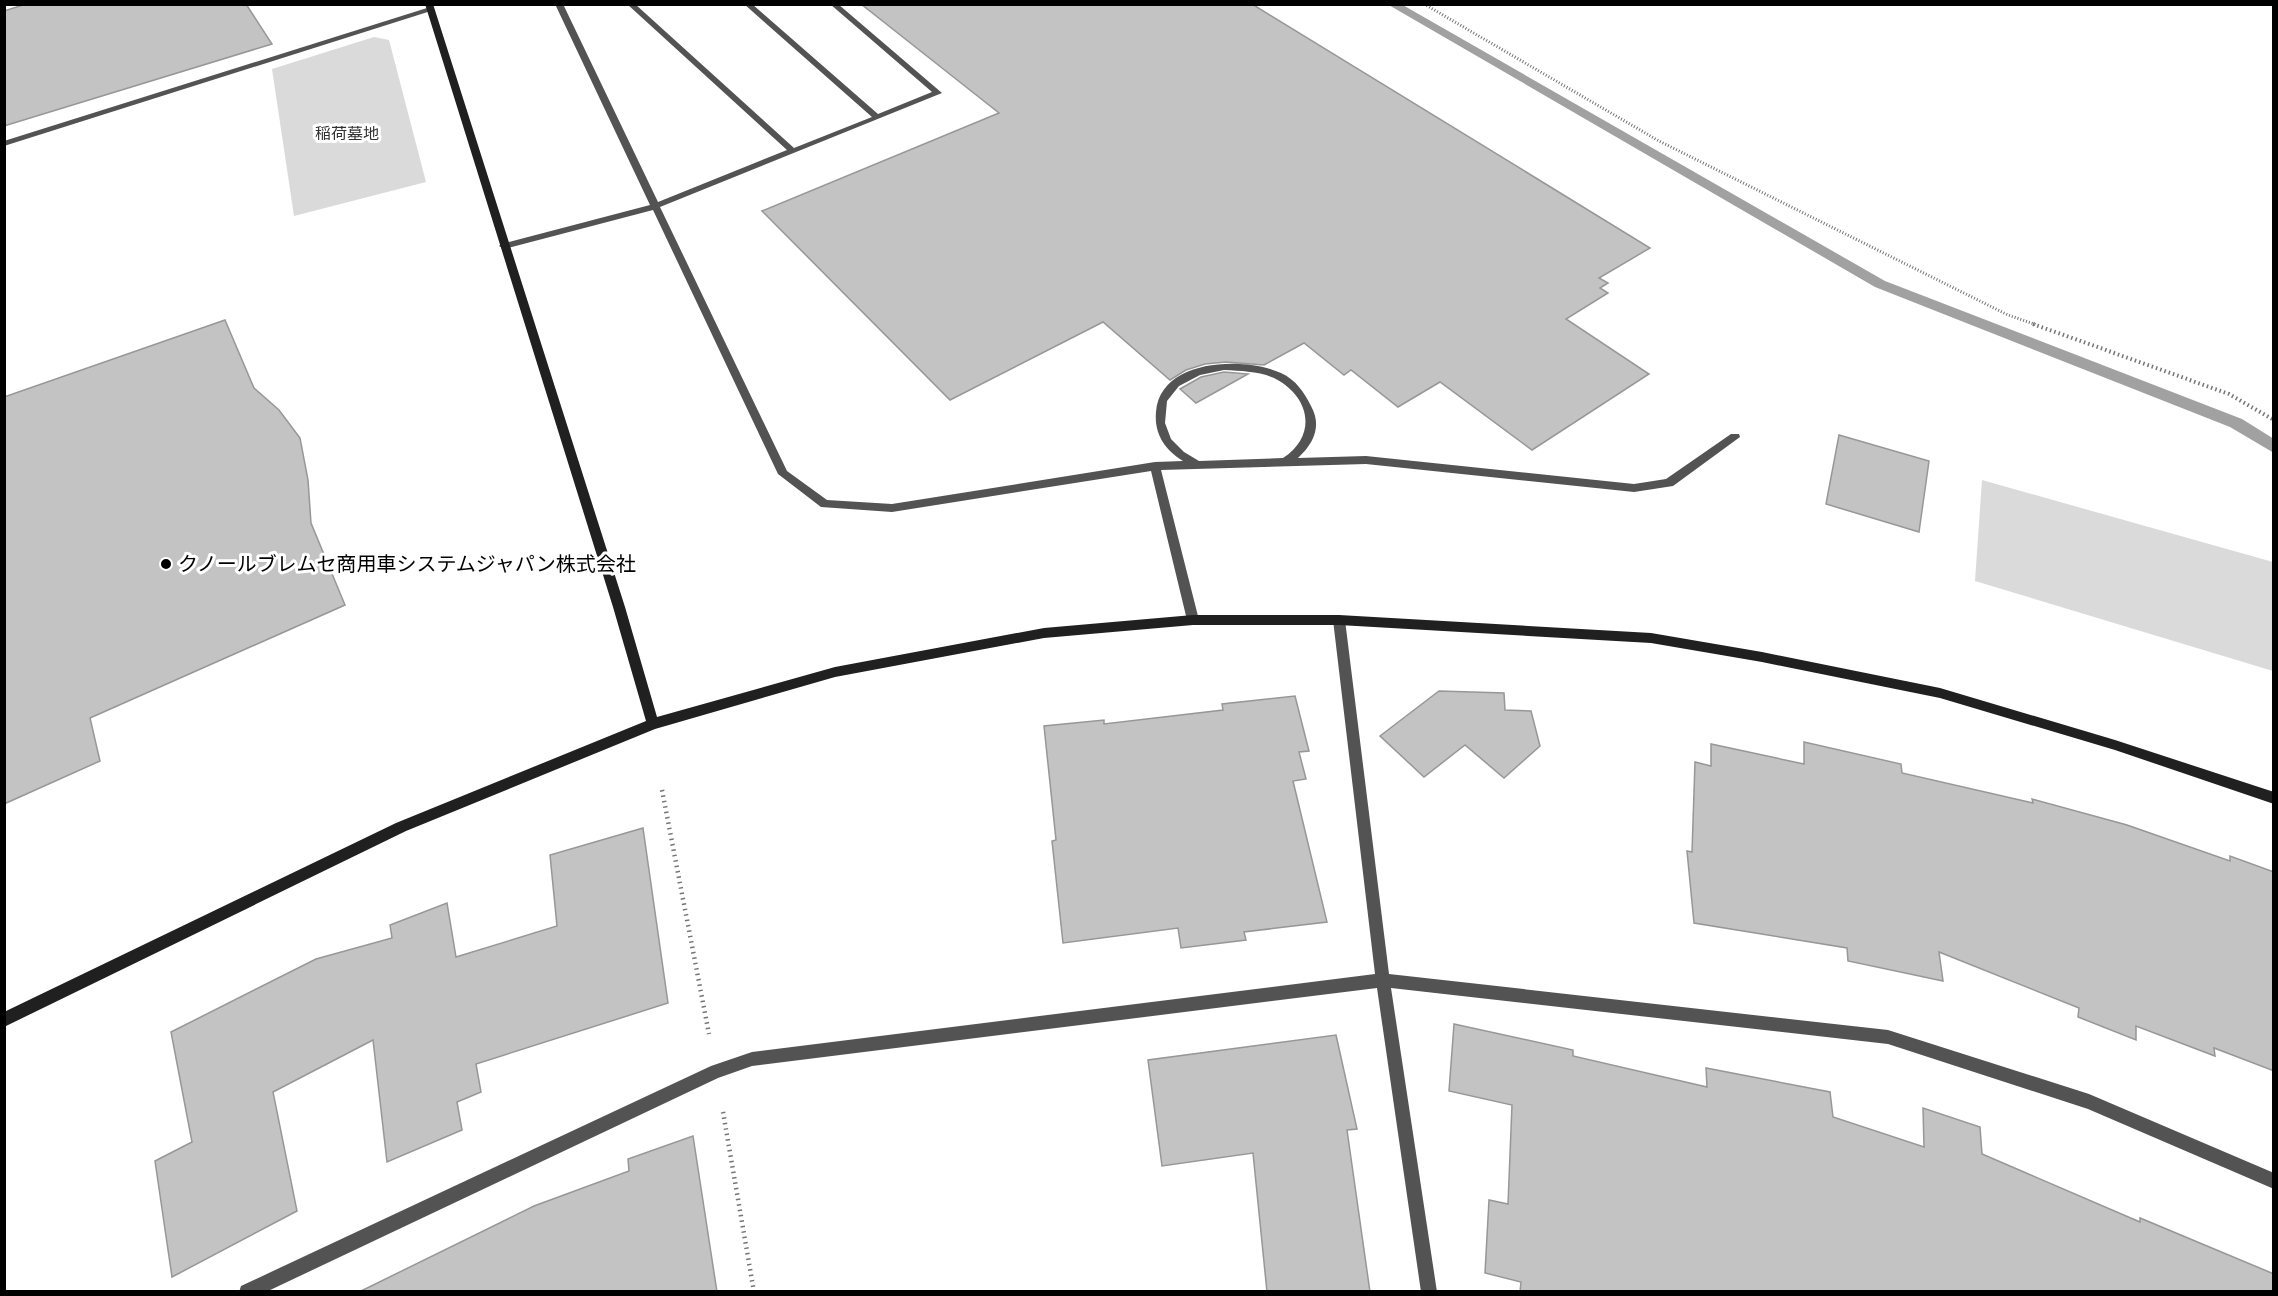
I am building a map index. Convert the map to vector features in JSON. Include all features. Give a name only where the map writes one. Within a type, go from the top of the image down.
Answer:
[{"type":"street","points":[[559,4],[783,474],[825,504],[892,508],[1155,466],[1365,460],[1634,488],[1670,483],[1735,437]]},
{"type":"street","points":[[630,4],[792,150]]},
{"type":"street","points":[[747,4],[877,117]]},
{"type":"street","points":[[504,246],[656,206],[938,93],[833,4]]},
{"type":"street","points":[[4,144],[429,7],[612,584],[653,724]]},
{"type":"street","points":[[1198,465],[1174,450],[1162,433],[1158,416],[1162,399],[1174,385],[1189,374],[1233,365],[1256,368],[1277,375],[1295,387],[1308,403],[1313,421],[1309,440],[1295,456],[1284,463]]},
{"type":"street","points":[[1155,466],[1193,620]]},
{"type":"street","points":[[4,1020],[401,827],[653,724],[846,670],[1044,633],[1193,620],[1339,620],[1651,638],[1762,657],[1940,693],[2115,745],[2274,798]]},
{"type":"street","points":[[1339,620],[1383,980],[1429,1292]]},
{"type":"street","points":[[247,1292],[716,1071],[752,1059],[1383,980],[1888,1037],[2089,1102],[2274,1181]]},
{"type":"path","points":[[1424,4],[1659,141],[2008,315],[2229,394],[2274,420]]},
{"type":"green space","name":"稲荷墓地","points":[[374,37],[389,40],[426,182],[294,216],[272,69]]},
{"type":"green space","points":[[1982,480],[2273,562],[2273,671],[1975,581]]},
{"type":"building","points":[[26,4],[246,4],[272,44],[4,126],[4,11]]},
{"type":"building","points":[[861,4],[1252,4],[1650,248],[1599,278],[1608,283],[1600,288],[1608,293],[1566,319],[1649,374],[1532,450],[1440,382],[1398,407],[1351,370],[1344,375],[1304,343],[1264,365],[1226,362],[1205,364],[1186,370],[1170,380],[1103,322],[950,400],[762,211],[999,113]]},
{"type":"building","name":"クノールブレムセ商用車システムジャパン株式会社","points":[[225,320],[254,388],[279,410],[300,438],[308,480],[311,523],[345,605],[90,718],[100,761],[4,804],[4,397]]},
{"type":"building","points":[[1224,372],[1248,374],[1196,403],[1180,389],[1201,377]]},
{"type":"building","points":[[1839,435],[1929,461],[1919,532],[1826,504]]},
{"type":"building","points":[[1439,691],[1504,693],[1505,710],[1531,711],[1540,746],[1504,778],[1465,745],[1424,777],[1380,736]]},
{"type":"building","points":[[1295,696],[1309,751],[1299,752],[1306,779],[1293,781],[1327,922],[1244,932],[1246,940],[1181,948],[1178,928],[1063,943],[1052,841],[1056,840],[1044,726],[1104,720],[1104,724],[1223,710],[1222,704]]},
{"type":"building","points":[[1804,742],[1901,764],[1902,773],[2033,803],[2032,799],[2127,825],[2230,861],[2230,856],[2274,872],[2274,1071],[2214,1048],[2215,1056],[2136,1026],[2136,1040],[2078,1017],[2079,1008],[1939,952],[1943,981],[1848,961],[1847,948],[1694,923],[1687,851],[1692,852],[1695,762],[1711,766],[1711,744],[1804,764]]},
{"type":"building","points":[[643,828],[668,1003],[476,1064],[481,1092],[457,1102],[462,1130],[387,1162],[373,1040],[273,1092],[297,1211],[172,1277],[155,1161],[192,1142],[171,1032],[316,959],[392,938],[390,925],[447,903],[456,957],[557,926],[550,855]]},
{"type":"building","points":[[1454,1024],[1573,1050],[1573,1056],[1707,1087],[1706,1068],[1830,1092],[1833,1117],[1924,1147],[1923,1108],[1980,1127],[1982,1154],[2140,1222],[2140,1218],[2274,1274],[2274,1292],[1520,1292],[1521,1282],[1485,1273],[1489,1200],[1508,1204],[1512,1105],[1449,1091]]},
{"type":"building","points":[[1336,1035],[1357,1129],[1347,1130],[1370,1292],[1267,1292],[1253,1153],[1162,1166],[1148,1060]]},
{"type":"building","points":[[693,1136],[717,1292],[359,1292],[534,1206],[629,1171],[628,1159]]},
{"type":"waterway","points":[[1392,4],[1880,284],[2236,423],[2274,447]]},
{"type":"place","name":"クノールブレムセ商用車システムジャパン株式会社","points":[[166,564]]}]
